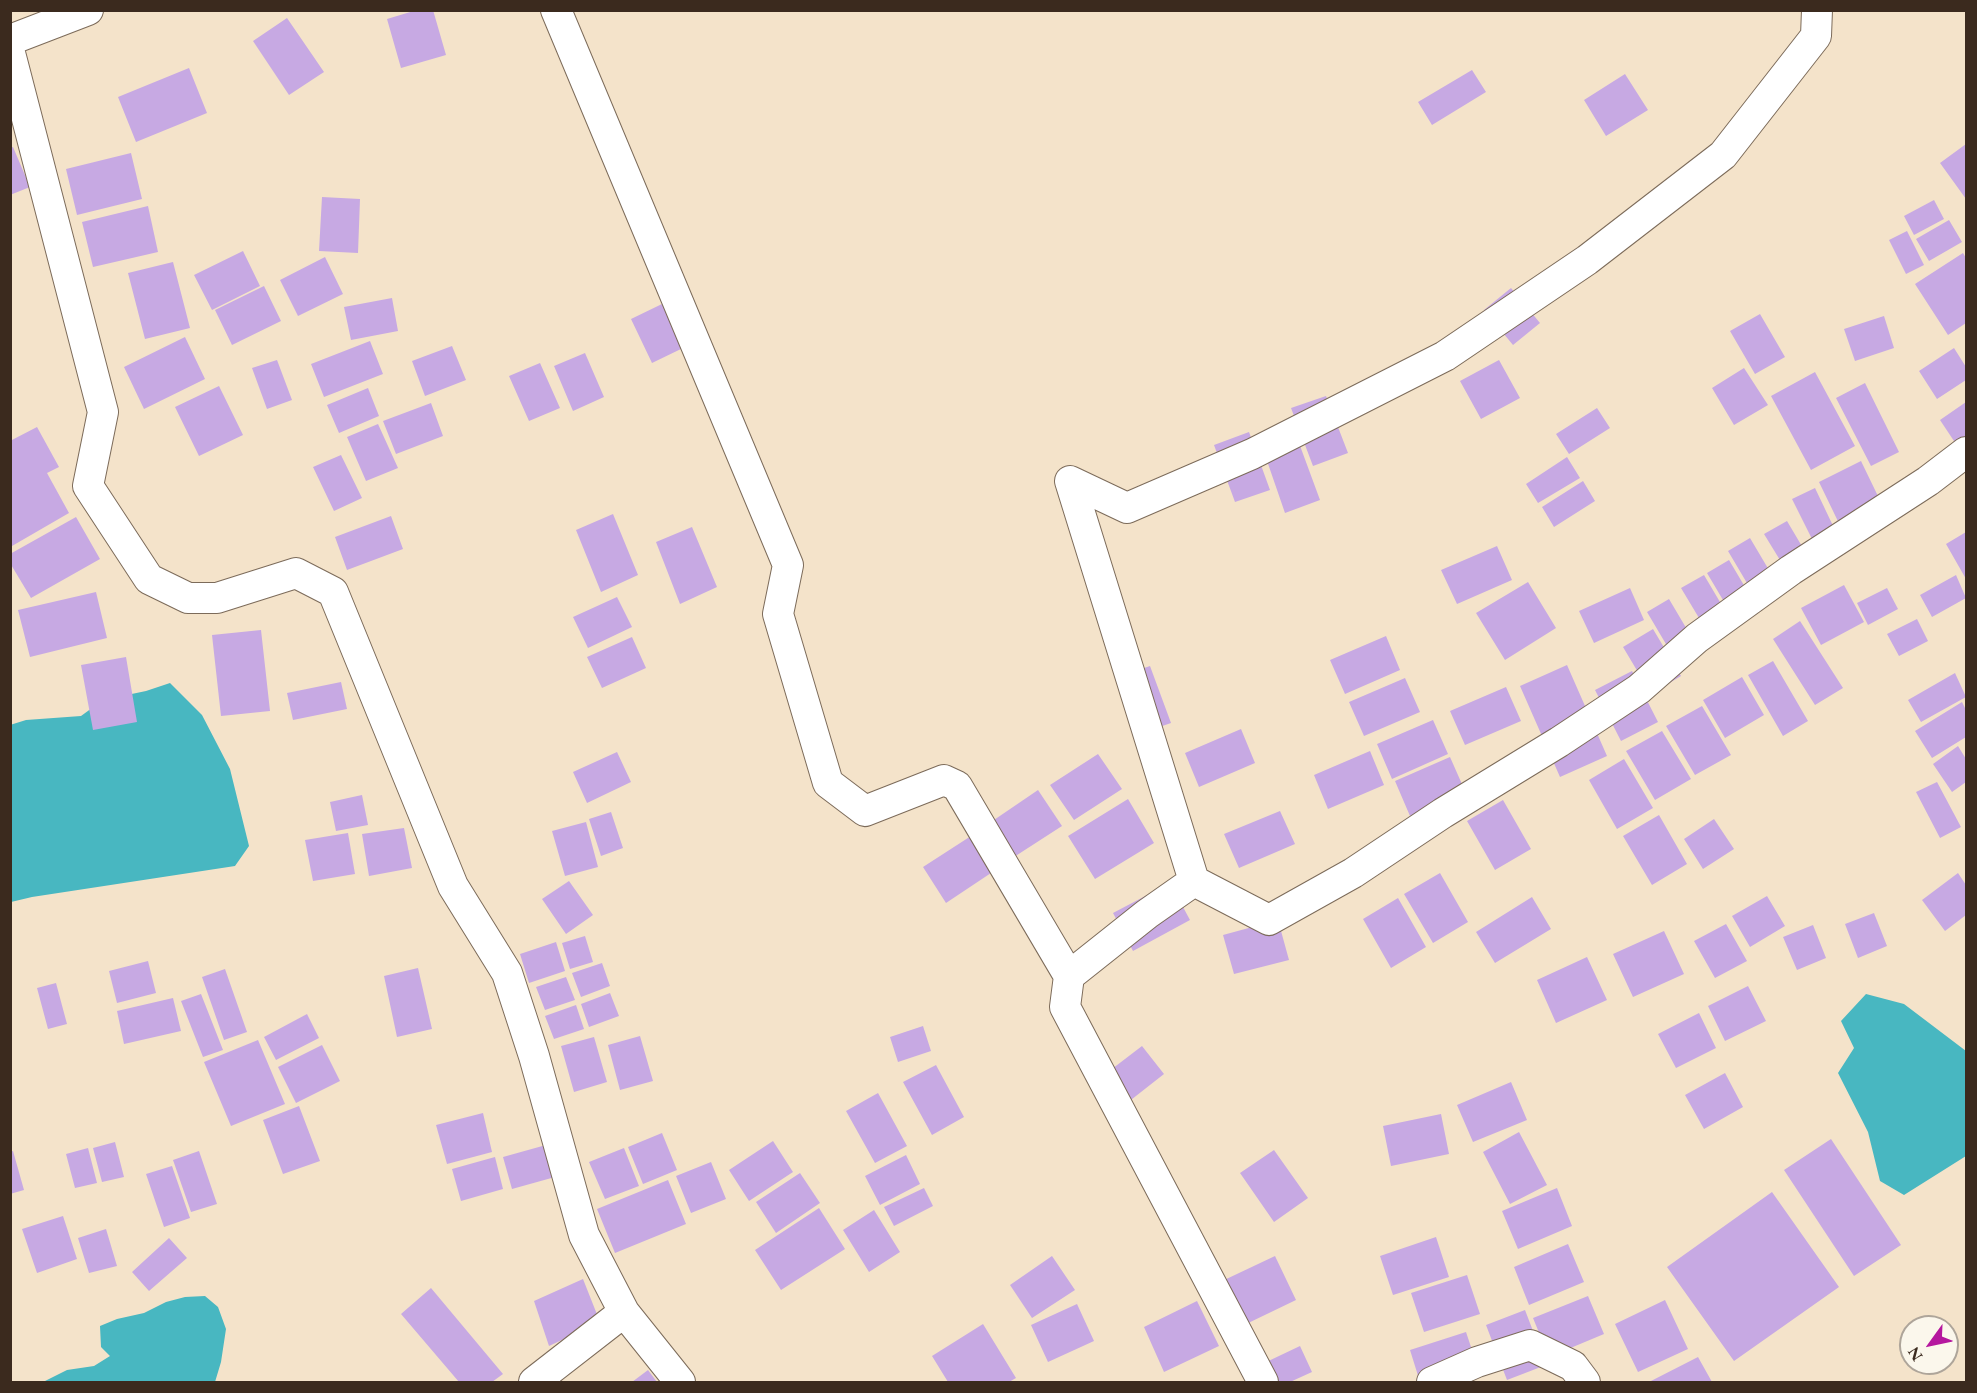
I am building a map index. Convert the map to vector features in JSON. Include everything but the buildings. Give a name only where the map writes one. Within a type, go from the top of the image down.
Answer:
[{"type":"street","points":[[10,40],[88,10]]},
{"type":"street","points":[[556,10],[788,565],[778,614],[828,783],[865,811],[944,780],[957,786],[1069,976],[1065,1007],[1263,1383]]},
{"type":"street","points":[[1817,10],[1816,36],[1723,155],[1587,260],[1445,356],[1252,454],[1127,508],[1070,481],[1194,881],[1269,920],[1278,915],[1353,873],[1639,689],[1697,638],[1781,577],[1928,481],[1966,452]]},
{"type":"street","points":[[10,53],[103,412],[88,486],[149,579],[188,598],[217,598],[296,573],[333,592],[453,886],[507,973],[534,1056],[584,1235],[624,1312],[680,1383]]},
{"type":"street","points":[[1069,976],[1147,914],[1194,881]]},
{"type":"street","points":[[534,1383],[624,1312]]},
{"type":"street","points":[[1432,1383],[1477,1362],[1530,1345],[1574,1366],[1585,1383]]},
{"type":"water","points":[[170,683],[202,715],[230,769],[249,846],[235,866],[11,902],[10,725],[26,720],[81,716],[103,700],[146,691]]},
{"type":"water","points":[[1866,994],[1904,1004],[1966,1051],[1966,1156],[1904,1195],[1880,1181],[1868,1132],[1838,1073],[1854,1048],[1841,1021]]},
{"type":"water","points":[[205,1296],[218,1307],[226,1329],[221,1362],[215,1382],[43,1382],[67,1370],[94,1366],[110,1356],[101,1347],[100,1326],[117,1319],[144,1313],[166,1302],[185,1297]]}]
